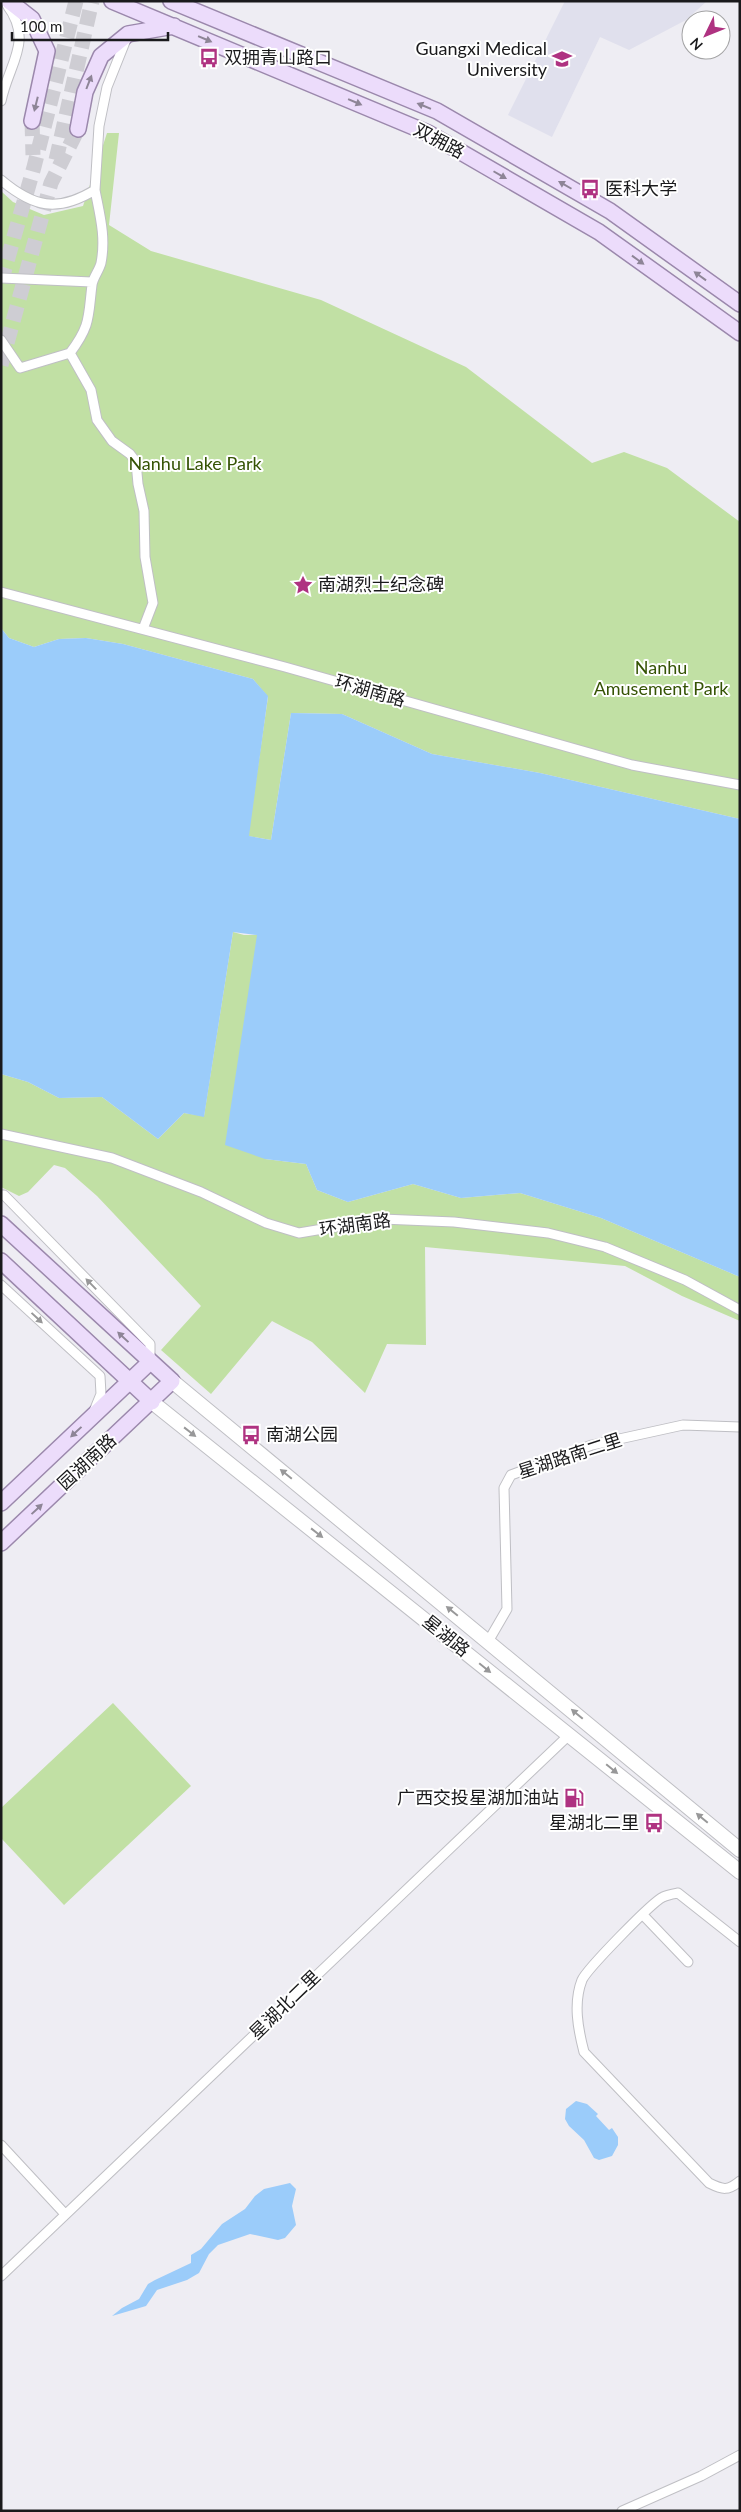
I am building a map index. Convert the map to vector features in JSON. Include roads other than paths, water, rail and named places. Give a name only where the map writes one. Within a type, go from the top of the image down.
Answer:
[{"type":"main road","points":[[9,1],[32,19],[47,50],[32,121]]},
{"type":"main road","name":"双拥路","points":[[112,1],[428,133],[599,232],[740,333]]},
{"type":"main road","name":"双拥路","points":[[171,1],[437,111],[610,211],[740,304]]},
{"type":"main road","points":[[78,129],[85,92],[101,56],[128,34],[174,26]]},
{"type":"main road","points":[[1,1224],[172,1381]]},
{"type":"main road","points":[[1,1261],[152,1402]]},
{"type":"main road","name":"园湖南路","points":[[1,1502],[150,1362]]},
{"type":"main road","name":"园湖南路","points":[[1,1543],[172,1381]]},
{"type":"main road","name":"星湖路","points":[[172,1381],[489,1640],[740,1850]]},
{"type":"main road","name":"星湖路","points":[[152,1402],[740,1872]]},
{"type":"street","points":[[1,101],[4,87],[21,42],[17,19],[4,1]]},
{"type":"street","points":[[1,340],[20,368],[70,353],[81,338],[90,314],[92,282],[100,265],[104,236],[95,190],[99,126],[107,87],[128,34]]},
{"type":"street","points":[[1,180],[36,204],[60,203],[79,199],[95,190]]},
{"type":"street","points":[[1,278],[92,282]]},
{"type":"street","points":[[70,353],[91,390],[97,420],[112,441],[130,454],[136,462],[138,484],[144,511],[145,557],[152,603],[143,629]]},
{"type":"street","name":"环湖南路","points":[[1,592],[143,629],[632,765],[740,785]]},
{"type":"street","name":"环湖南路","points":[[1,1134],[112,1158],[201,1192],[266,1223],[299,1233],[382,1219],[454,1222],[557,1236],[605,1247],[685,1280],[740,1310]]},
{"type":"street","points":[[2,1194],[150,1344],[150,1362]]},
{"type":"street","points":[[1,1285],[100,1376],[101,1394],[92,1418]]},
{"type":"street","name":"星湖路南二里","points":[[489,1640],[507,1609],[504,1488],[511,1475],[592,1445],[683,1425],[740,1427]]},
{"type":"street","name":"星湖北二里","points":[[1,2276],[569,1735]]},
{"type":"street","points":[[740,1942],[678,1893],[662,1897],[594,1962],[582,1980],[577,2002],[578,2028],[584,2052],[709,2184],[722,2190],[732,2188],[740,2180]]},
{"type":"street","points":[[643,1915],[688,1962]]},
{"type":"street","points":[[1,2145],[66,2214]]},
{"type":"street","points":[[622,2511],[702,2476],[740,2455]]},
{"type":"water","points":[[1,628],[9,638],[34,647],[59,639],[86,638],[123,644],[253,679],[268,696],[249,836],[271,840],[291,713],[342,714],[432,754],[540,773],[740,819],[740,1277],[601,1218],[520,1193],[461,1198],[413,1184],[348,1202],[317,1190],[306,1164],[265,1159],[225,1145],[257,935],[233,932],[204,1117],[184,1113],[158,1139],[102,1097],[59,1098],[28,1082],[1,1074]]},
{"type":"water","points":[[576,2101],[587,2104],[598,2114],[596,2116],[609,2130],[612,2128],[618,2137],[618,2145],[612,2156],[599,2160],[594,2158],[584,2140],[569,2126],[565,2119],[566,2109]]},
{"type":"water","points":[[290,2183],[296,2189],[292,2206],[296,2225],[285,2238],[278,2240],[250,2234],[218,2245],[209,2254],[199,2273],[187,2280],[157,2290],[146,2306],[112,2316],[139,2299],[148,2284],[191,2263],[191,2255],[201,2249],[222,2224],[245,2209],[255,2196],[264,2189]]},
{"type":"tunnel","points":[[1,282],[34,167],[76,1]]},
{"type":"tunnel","points":[[56,160],[92,1]]},
{"type":"tunnel","points":[[32,121],[33,155]]},
{"type":"tunnel","points":[[1,365],[51,183],[78,129]]},
{"type":"place","name":"双拥青山路口","points":[[209,58]]},
{"type":"place","name":"Guangxi Medical University","points":[[562,59]]},
{"type":"place","name":"医科大学","points":[[590,189]]},
{"type":"place","name":"南湖烈士纪念碑","points":[[303,585]]},
{"type":"place","name":"南湖公园","points":[[251,1435]]},
{"type":"place","name":"广西交投星湖加油站","points":[[574,1798]]},
{"type":"place","name":"星湖北二里","points":[[654,1823]]},
{"type":"park label","name":"Nanhu Lake Park","points":[[195,464]]},
{"type":"park label","name":"Nanhu Amusement Park","points":[[661,678]]}]
